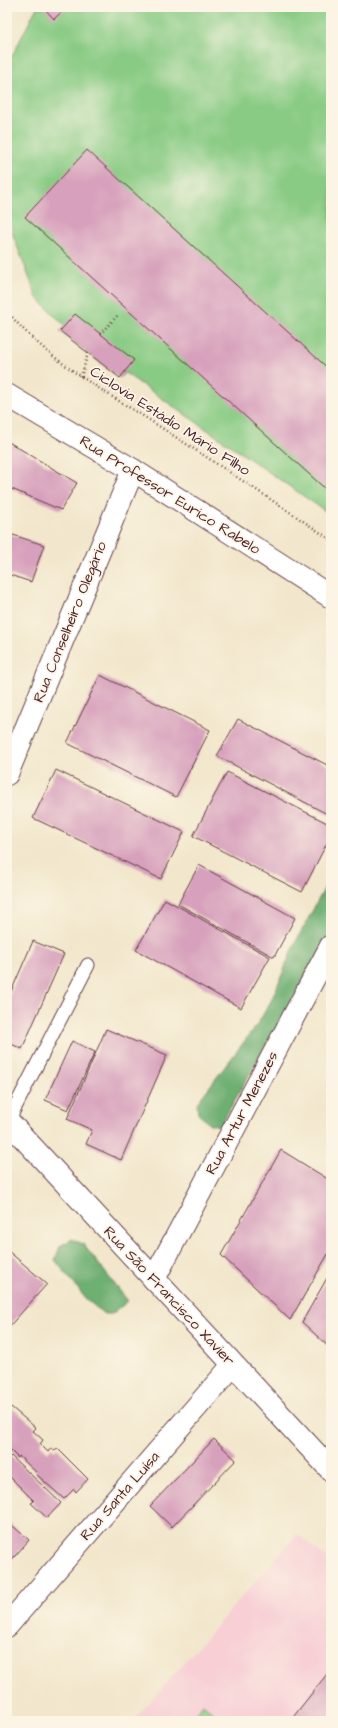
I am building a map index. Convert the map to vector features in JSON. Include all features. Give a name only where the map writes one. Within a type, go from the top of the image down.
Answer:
[{"type":"street","name":"Rua Professor Eurico Rabelo","points":[[7,395],[133,470],[331,597]]},
{"type":"street","name":"Rua Conselheiro Olegário","points":[[7,774],[133,470]]},
{"type":"street","name":"Rua Artur Menezes","points":[[154,1279],[331,946]]},
{"type":"street","name":"Rua São Francisco Xavier","points":[[7,1121],[331,1470]]},
{"type":"street","name":"Rua Santa Luísa","points":[[7,1626],[233,1365]]},
{"type":"lane","points":[[7,1121],[88,965]]},
{"type":"path","name":"Ciclovia Estádio Mário Filho","points":[[7,310],[34,341],[81,377],[218,464],[331,540]]},
{"type":"path","points":[[100,334],[119,314]]},
{"type":"path","points":[[81,377],[88,353]]},
{"type":"shaded area","points":[[297,1534],[331,1561],[331,1721],[133,1721]]},
{"type":"green space","points":[[37,7],[331,7],[331,515],[125,373],[120,378],[60,331],[65,326],[37,298],[13,235],[7,204],[7,72],[9,62]]},
{"type":"green space","points":[[331,876],[331,932],[220,1126],[210,1124],[198,1114],[197,1103],[257,1025],[272,999],[294,945]]},
{"type":"green space","points":[[72,1239],[83,1244],[128,1301],[112,1314],[104,1314],[86,1299],[55,1260],[60,1246]]},
{"type":"green space","points":[[203,1704],[224,1721],[189,1721]]},
{"type":"building","points":[[43,7],[67,7],[54,19]]},
{"type":"building","points":[[87,150],[331,371],[331,494],[25,217]]},
{"type":"building","points":[[75,314],[134,360],[120,378],[60,331]]},
{"type":"building","points":[[7,441],[77,483],[61,510],[7,487]]},
{"type":"building","points":[[7,533],[44,545],[31,582],[7,574]]},
{"type":"building","points":[[100,675],[210,730],[176,797],[67,743]]},
{"type":"building","points":[[238,719],[331,767],[331,816],[217,756]]},
{"type":"building","points":[[56,770],[184,832],[161,879],[33,818]]},
{"type":"building","points":[[227,772],[331,825],[331,835],[302,892],[193,836]]},
{"type":"building","points":[[199,865],[295,918],[274,957],[178,904]]},
{"type":"building","points":[[165,899],[270,957],[241,1008],[136,950]]},
{"type":"building","points":[[33,941],[64,954],[22,1049],[7,1042],[7,1001]]},
{"type":"building","points":[[106,1029],[167,1055],[121,1160],[86,1144],[92,1130],[67,1119]]},
{"type":"building","points":[[72,1041],[95,1052],[68,1110],[45,1100]]},
{"type":"building","points":[[281,1150],[331,1181],[331,1249],[290,1320],[221,1255]]},
{"type":"building","points":[[7,1250],[47,1284],[7,1329]]},
{"type":"building","points":[[331,1271],[331,1349],[302,1322]]},
{"type":"building","points":[[11,1407],[36,1428],[33,1431],[43,1440],[40,1444],[48,1452],[51,1448],[55,1451],[57,1448],[88,1479],[76,1492],[74,1489],[64,1499],[36,1474],[37,1473],[19,1456],[18,1458],[7,1447],[7,1411]]},
{"type":"building","points":[[214,1439],[236,1460],[172,1527],[150,1506]]},
{"type":"building","points":[[11,1456],[61,1503],[47,1518],[31,1503],[34,1501],[7,1474],[7,1460]]},
{"type":"building","points":[[7,1521],[29,1540],[7,1565]]},
{"type":"building","points":[[331,1669],[331,1721],[290,1721]]}]
